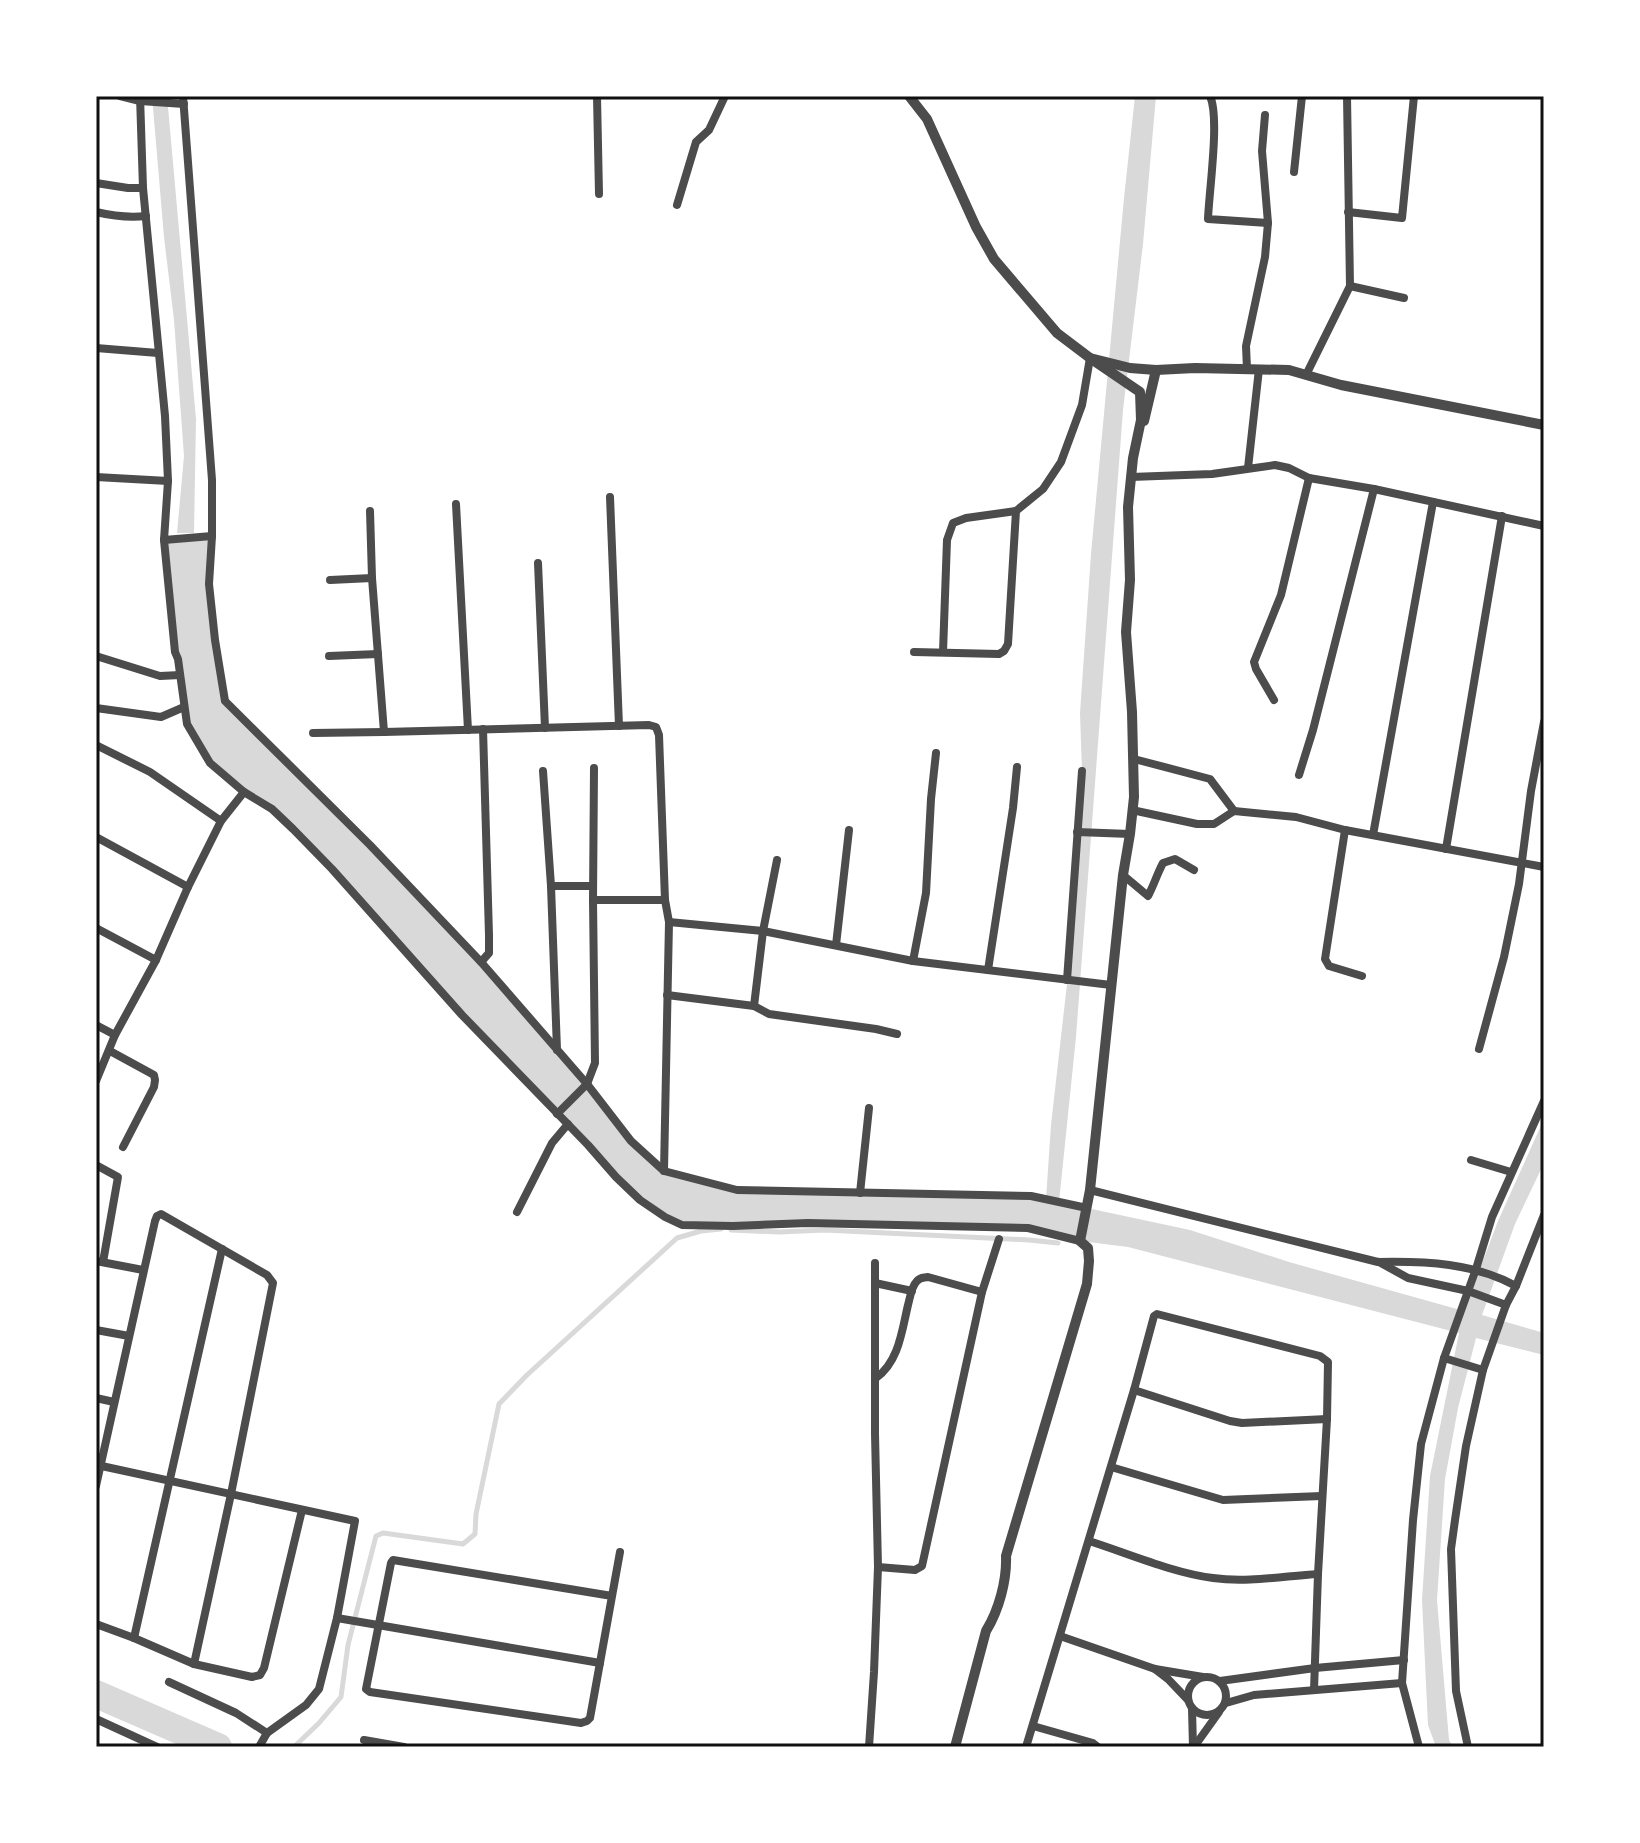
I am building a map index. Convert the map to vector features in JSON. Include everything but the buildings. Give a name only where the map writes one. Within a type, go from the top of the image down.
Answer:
[{"type":"street","points":[[120,96],[171,104],[184,100],[212,480],[209,584],[225,701],[359,834],[481,962],[587,1084],[631,1141],[664,1171],[737,1190],[1031,1196],[1087,1208]]},
{"type":"street","points":[[597,96],[599,194]]},
{"type":"street","points":[[677,205],[696,142],[709,130],[725,96]]},
{"type":"street","points":[[909,96],[927,119],[976,227],[994,259],[1057,333],[1140,392],[1141,420],[1128,507],[1130,580],[1126,632],[1134,759],[1132,810],[1090,1190],[1080,1241]]},
{"type":"street","points":[[1210,96],[1214,125],[1208,219],[1268,223]]},
{"type":"street","points":[[1294,172],[1302,96]]},
{"type":"street","points":[[1306,375],[1350,286],[1347,96]]},
{"type":"street","points":[[1348,212],[1402,218],[1414,96]]},
{"type":"street","points":[[140,99],[143,188],[165,416],[168,481],[164,540],[175,652],[187,724],[210,763],[244,792],[272,809],[293,829],[462,1015],[616,1177],[640,1200],[665,1217],[682,1225],[808,1223],[1028,1228],[1080,1241],[1088,1248],[1087,1284],[1006,1556],[1007,1573],[992,1622],[986,1631],[955,1747]]},
{"type":"street","points":[[1247,369],[1246,346],[1265,257],[1268,223],[1262,151],[1265,115]]},
{"type":"street","points":[[96,183],[143,188]]},
{"type":"street","points":[[96,212],[133,218],[146,216]]},
{"type":"street","points":[[1350,286],[1404,298]]},
{"type":"street","points":[[96,348],[158,353]]},
{"type":"street","points":[[1090,358],[1130,368],[1156,370],[1289,370],[1341,385],[1544,425]]},
{"type":"street","points":[[943,652],[947,540],[953,523],[966,518],[1016,511],[1043,489],[1061,462],[1082,405],[1090,358]]},
{"type":"street","points":[[1248,468],[1259,369]]},
{"type":"street","points":[[1131,477],[1156,370]]},
{"type":"street","points":[[1131,477],[1212,474],[1275,465],[1309,478],[1544,526]]},
{"type":"street","points":[[96,477],[168,481]]},
{"type":"street","points":[[1274,700],[1254,662],[1281,595],[1309,478]]},
{"type":"street","points":[[1299,775],[1374,489]]},
{"type":"street","points":[[610,497],[619,726]]},
{"type":"street","points":[[1373,835],[1433,502]]},
{"type":"street","points":[[456,504],[468,730]]},
{"type":"street","points":[[370,511],[384,732]]},
{"type":"street","points":[[914,652],[999,654],[1004,651],[1008,644],[1016,511]]},
{"type":"street","points":[[1446,849],[1502,516]]},
{"type":"street","points":[[164,540],[212,536]]},
{"type":"street","points":[[538,563],[545,728]]},
{"type":"street","points":[[330,580],[372,578]]},
{"type":"street","points":[[329,656],[378,654]]},
{"type":"street","points":[[96,656],[160,676],[180,675]]},
{"type":"street","points":[[96,708],[161,717],[184,707]]},
{"type":"street","points":[[1479,1049],[1504,957],[1523,863],[1531,791],[1544,722]]},
{"type":"street","points":[[313,733],[656,727],[659,735],[665,900],[669,922],[664,1171]]},
{"type":"street","points":[[481,962],[489,953],[483,729]]},
{"type":"street","points":[[96,745],[150,772],[221,821]]},
{"type":"street","points":[[913,961],[926,893],[936,753]]},
{"type":"street","points":[[1134,759],[1210,779],[1234,811]]},
{"type":"street","points":[[988,970],[1017,767]]},
{"type":"street","points":[[557,1114],[587,1084],[595,1063],[594,768]]},
{"type":"street","points":[[543,771],[557,1050]]},
{"type":"street","points":[[1067,980],[1082,771]]},
{"type":"street","points":[[96,1081],[115,1035],[156,960],[221,821],[244,792]]},
{"type":"street","points":[[1132,810],[1197,824],[1214,824],[1234,811],[1296,817],[1345,830],[1544,867]]},
{"type":"street","points":[[836,945],[849,830]]},
{"type":"street","points":[[1345,830],[1325,959],[1329,966],[1362,976]]},
{"type":"street","points":[[1077,832],[1130,834]]},
{"type":"street","points":[[96,837],[188,887]]},
{"type":"street","points":[[1123,875],[1148,896],[1163,863],[1175,859],[1194,870]]},
{"type":"street","points":[[754,1006],[763,931],[777,860]]},
{"type":"street","points":[[551,886],[593,886]]},
{"type":"street","points":[[593,900],[665,900]]},
{"type":"street","points":[[669,922],[763,931],[913,961],[1111,985]]},
{"type":"street","points":[[96,928],[156,960]]},
{"type":"street","points":[[667,995],[754,1006],[769,1014],[897,1034]]},
{"type":"street","points":[[96,1025],[115,1035]]},
{"type":"street","points":[[110,1051],[154,1075],[155,1080],[123,1147]]},
{"type":"street","points":[[1419,1747],[1402,1683],[1421,1444],[1461,1308],[1472,1292],[1479,1270],[1492,1217],[1544,1101]]},
{"type":"street","points":[[860,1193],[869,1108]]},
{"type":"street","points":[[517,1212],[552,1143],[568,1124]]},
{"type":"street","points":[[1471,1160],[1511,1172]]},
{"type":"street","points":[[96,1165],[118,1177],[100,1262],[143,1270]]},
{"type":"street","points":[[1090,1190],[1378,1262],[1408,1278],[1472,1292],[1506,1305]]},
{"type":"street","points":[[96,1486],[155,1221],[158,1214],[163,1214],[267,1275],[273,1283],[194,1664]]},
{"type":"street","points":[[1465,1746],[1456,1691],[1451,1549],[1466,1446],[1483,1370],[1506,1305],[1544,1215]]},
{"type":"street","points":[[878,1567],[915,1570],[922,1566],[982,1292],[999,1239]]},
{"type":"street","points":[[134,1638],[222,1249]]},
{"type":"street","points":[[1378,1262],[1414,1262],[1479,1270],[1516,1286]]},
{"type":"street","points":[[869,1747],[878,1567],[875,1263]]},
{"type":"street","points":[[876,1378],[886,1369],[898,1348],[916,1282],[928,1277],[982,1292]]},
{"type":"street","points":[[875,1283],[912,1291]]},
{"type":"street","points":[[1026,1747],[1154,1316],[1160,1313],[1324,1358],[1328,1362],[1314,1690]]},
{"type":"street","points":[[96,1330],[129,1336]]},
{"type":"street","points":[[1448,1360],[1483,1370]]},
{"type":"street","points":[[1134,1390],[1242,1423],[1327,1419]]},
{"type":"street","points":[[96,1398],[114,1402]]},
{"type":"street","points":[[98,1466],[355,1521],[337,1618],[319,1689],[306,1705],[267,1733],[260,1746]]},
{"type":"street","points":[[1111,1467],[1223,1500],[1322,1496]]},
{"type":"street","points":[[96,1624],[194,1664],[257,1677],[262,1672],[302,1510]]},
{"type":"street","points":[[1089,1541],[1213,1579],[1318,1574]]},
{"type":"street","points":[[612,1596],[393,1560],[376,1624],[366,1687],[370,1692],[585,1723],[590,1718],[620,1552]]},
{"type":"street","points":[[337,1618],[600,1663]]},
{"type":"street","points":[[1060,1636],[1155,1669],[1212,1677],[1220,1681],[1227,1691],[1226,1703],[1193,1747]]},
{"type":"street","points":[[1220,1681],[1404,1660]]},
{"type":"street","points":[[1155,1669],[1200,1715],[1210,1716],[1220,1712]]},
{"type":"street","points":[[1193,1747],[1189,1690],[1194,1681],[1203,1677]]},
{"type":"street","points":[[169,1682],[236,1713],[267,1733]]},
{"type":"street","points":[[1226,1703],[1254,1695],[1402,1683]]},
{"type":"street","points":[[96,1719],[157,1747]]},
{"type":"street","points":[[1033,1726],[1098,1747]]},
{"type":"street","points":[[364,1740],[404,1747]]},
{"type":"shaded area","points":[[152,96],[167,96],[196,419],[194,533],[177,533],[184,456]]},
{"type":"shaded area","points":[[1135,96],[1156,96],[1143,244],[1123,410],[1076,1037],[1059,1202],[1190,1230],[1289,1262],[1464,1311],[1498,1221],[1544,1119],[1544,1163],[1515,1224],[1482,1315],[1544,1333],[1544,1355],[1476,1338],[1458,1408],[1445,1479],[1437,1600],[1449,1740],[1453,1747],[1436,1747],[1428,1725],[1422,1600],[1430,1476],[1459,1333],[1128,1247],[1080,1241],[1028,1228],[682,1225],[665,1217],[616,1177],[293,829],[210,763],[187,724],[164,540],[212,536],[209,584],[225,701],[481,962],[631,1141],[664,1171],[737,1190],[1046,1199],[1068,975],[1082,771],[1080,713],[1091,554]]},
{"type":"waterway","points":[[294,1747],[341,1697],[348,1645],[376,1536],[383,1533],[463,1544],[475,1534],[476,1514],[499,1404],[677,1238],[721,1229]]},
{"type":"waterway","points":[[731,1230],[825,1230],[1058,1243]]},
{"type":"waterway","points":[[96,1694],[218,1747]]}]
